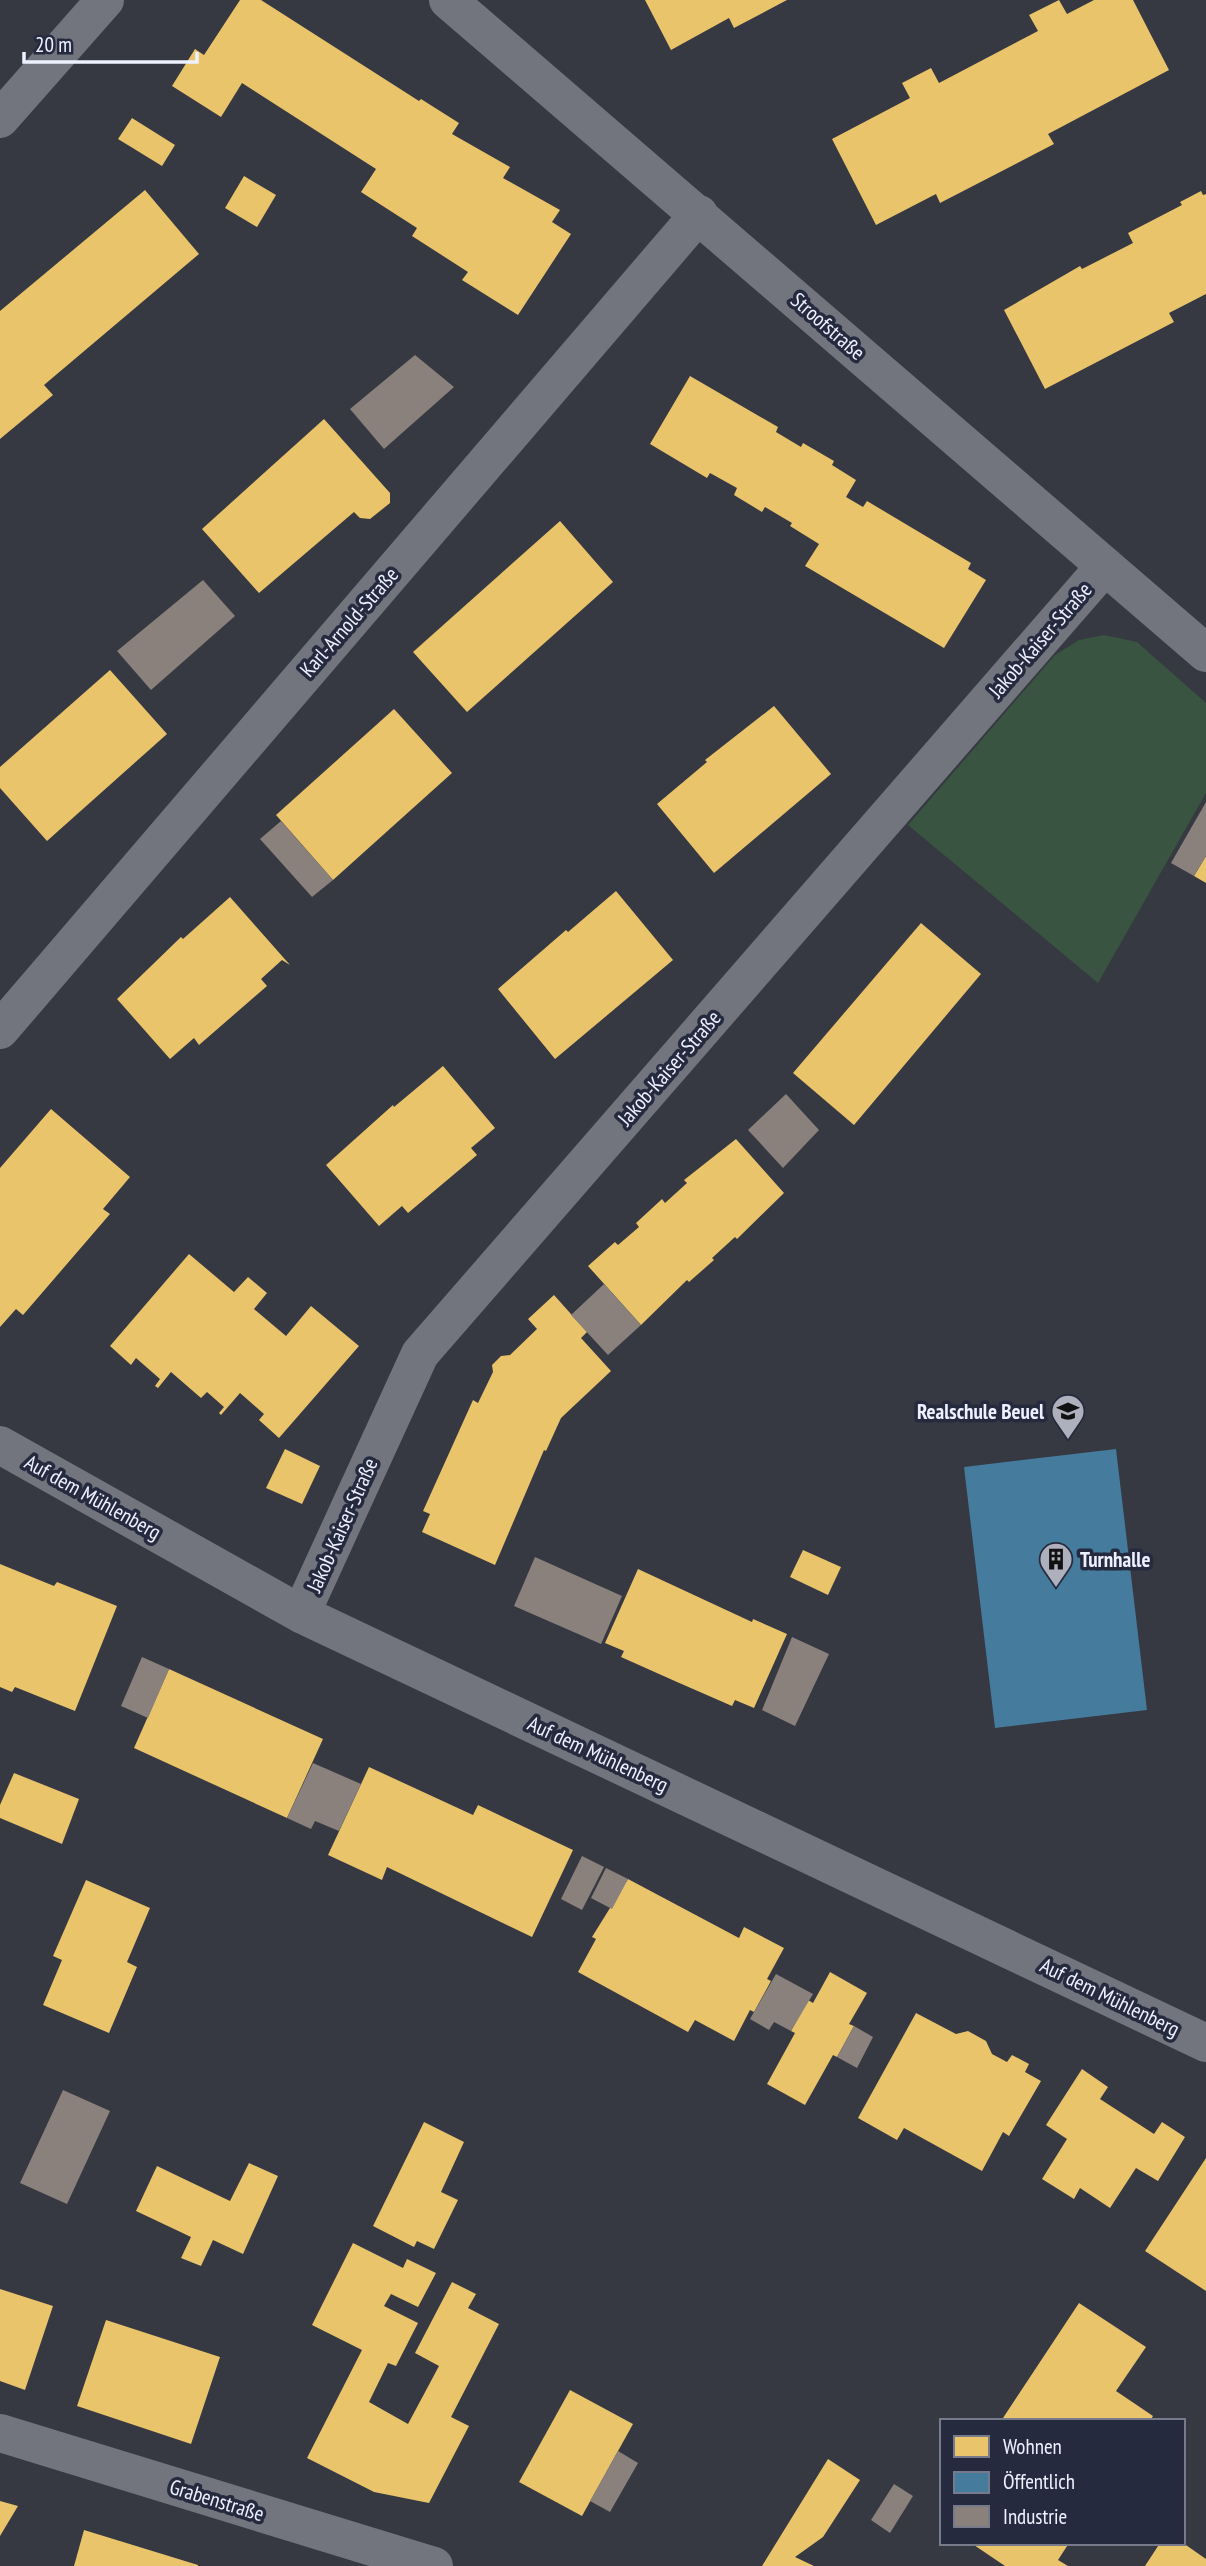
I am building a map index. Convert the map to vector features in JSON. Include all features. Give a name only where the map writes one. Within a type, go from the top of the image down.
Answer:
[{"type":"street","points":[[0,119],[105,0]]},
{"type":"street","name":"Stroofstraße","points":[[448,0],[1206,653]]},
{"type":"street","name":"Karl-Arnold-Straße","points":[[0,1030],[699,214]]},
{"type":"street","name":"Jakob-Kaiser-Straße","points":[[301,1614],[420,1353],[1105,566]]},
{"type":"street","name":"Auf dem Mühlenberg","points":[[0,1445],[301,1614],[1206,2043]]},
{"type":"street","name":"Grabenstraße","points":[[0,2433],[434,2566]]},
{"type":"green space","points":[[1104,635],[1137,642],[1206,703],[1206,793],[1098,983],[908,825],[1055,655],[1079,640]]},
{"type":"building: Wohnen","points":[[240,0],[261,0],[419,101],[421,99],[459,123],[452,134],[510,167],[503,178],[560,210],[552,222],[571,234],[518,315],[462,280],[468,272],[412,236],[417,228],[361,192],[376,169],[242,83],[221,117],[172,86],[195,49],[204,55]]},
{"type":"building: Wohnen","points":[[645,0],[787,0],[734,28],[729,18],[671,50]]},
{"type":"building: Wohnen","points":[[1059,0],[1067,14],[1094,0],[1133,0],[1169,70],[1048,134],[1054,144],[940,203],[936,194],[876,225],[832,139],[910,98],[902,83],[931,68],[939,83],[1038,31],[1029,15]]},
{"type":"building: Wohnen","points":[[132,118],[175,145],[162,166],[118,139]]},
{"type":"building: Wohnen","points":[[244,176],[276,195],[257,227],[225,208]]},
{"type":"building: Wohnen","points":[[145,190],[199,254],[44,385],[53,395],[0,439],[0,311]]},
{"type":"building: Wohnen","points":[[1201,191],[1203,195],[1206,194],[1206,294],[1169,313],[1174,322],[1045,389],[1004,310],[1080,266],[1082,269],[1133,243],[1128,233],[1182,205],[1180,202]]},
{"type":"building: Wohnen","points":[[690,376],[778,427],[776,432],[801,447],[803,443],[834,461],[832,465],[856,480],[846,497],[863,507],[867,501],[971,563],[968,569],[986,580],[944,648],[805,566],[819,544],[790,526],[792,523],[765,507],[762,512],[734,495],[737,488],[710,473],[707,478],[650,444]]},
{"type":"building: Wohnen","points":[[324,419],[390,493],[390,503],[370,519],[360,518],[354,512],[259,593],[202,529]]},
{"type":"building: Wohnen","points":[[560,521],[613,582],[467,712],[413,652]]},
{"type":"building: Wohnen","points":[[110,670],[167,734],[47,841],[0,788],[0,767]]},
{"type":"building: Wohnen","points":[[774,706],[831,774],[714,873],[657,804],[707,762],[705,760]]},
{"type":"building: Wohnen","points":[[394,709],[452,773],[333,880],[276,815]]},
{"type":"building: Wohnen","points":[[1206,856],[1206,883],[1194,876]]},
{"type":"building: Wohnen","points":[[616,891],[673,960],[555,1059],[498,989]]},
{"type":"building: Wohnen","points":[[230,897],[290,965],[282,960],[261,979],[267,986],[199,1045],[194,1038],[170,1059],[117,999],[181,937],[183,939]]},
{"type":"building: Wohnen","points":[[921,923],[981,974],[854,1125],[793,1073]]},
{"type":"building: Wohnen","points":[[443,1066],[495,1128],[471,1148],[477,1155],[408,1213],[402,1206],[379,1226],[326,1165],[393,1105],[394,1107]]},
{"type":"building: Wohnen","points":[[51,1109],[130,1177],[103,1209],[110,1214],[23,1315],[16,1309],[0,1327],[0,1168]]},
{"type":"building: Wohnen","points":[[736,1139],[784,1193],[641,1325],[588,1266],[615,1242],[618,1245],[639,1227],[636,1223],[662,1199],[665,1203],[687,1183],[684,1180]]},
{"type":"building: Wohnen","points":[[189,1254],[234,1292],[248,1277],[267,1293],[254,1309],[286,1336],[311,1306],[359,1346],[279,1438],[259,1420],[264,1414],[240,1393],[221,1415],[219,1413],[224,1407],[207,1392],[201,1398],[171,1372],[158,1388],[155,1386],[160,1379],[136,1358],[131,1365],[110,1346]]},
{"type":"building: Wohnen","points":[[554,1295],[587,1332],[581,1338],[611,1371],[561,1418],[546,1451],[544,1450],[495,1565],[422,1532],[430,1514],[423,1511],[473,1400],[478,1403],[493,1372],[492,1365],[501,1356],[510,1355],[537,1329],[528,1319]]},
{"type":"building: Wohnen","points":[[285,1449],[320,1466],[302,1504],[266,1488]]},
{"type":"building: Wohnen","points":[[803,1550],[841,1567],[828,1595],[790,1577]]},
{"type":"building: Wohnen","points":[[0,1564],[54,1586],[57,1582],[117,1606],[75,1711],[15,1687],[12,1692],[0,1687]]},
{"type":"building: Wohnen","points":[[638,1569],[752,1622],[753,1619],[787,1634],[754,1708],[735,1700],[732,1706],[621,1657],[624,1651],[605,1643]]},
{"type":"building: Wohnen","points":[[169,1669],[323,1739],[287,1818],[134,1748]]},
{"type":"building: Wohnen","points":[[369,1767],[473,1815],[478,1805],[573,1850],[532,1937],[387,1867],[382,1880],[328,1855]]},
{"type":"building: Wohnen","points":[[14,1773],[79,1799],[62,1844],[0,1818],[0,1805]]},
{"type":"building: Wohnen","points":[[628,1879],[739,1938],[744,1927],[784,1948],[767,1979],[771,1981],[754,2012],[750,2010],[734,2041],[695,2020],[688,2032],[578,1972],[596,1939],[592,1937]]},
{"type":"building: Wohnen","points":[[86,1880],[150,1908],[127,1962],[137,1967],[109,2033],[43,2005],[62,1960],[53,1956]]},
{"type":"building: Wohnen","points":[[830,1972],[867,1993],[849,2024],[854,2026],[837,2057],[833,2055],[805,2105],[767,2084],[795,2033],[791,2031],[808,2000],[813,2003]]},
{"type":"building: Wohnen","points":[[916,2013],[956,2034],[968,2031],[986,2041],[992,2054],[1007,2062],[1012,2055],[1029,2064],[1025,2072],[1041,2081],[1009,2136],[1003,2132],[982,2171],[904,2128],[897,2140],[858,2118]]},
{"type":"building: Wohnen","points":[[1082,2069],[1108,2087],[1100,2099],[1154,2134],[1162,2122],[1185,2137],[1158,2181],[1136,2168],[1110,2208],[1080,2188],[1074,2199],[1042,2179],[1067,2139],[1046,2125]]},
{"type":"building: Wohnen","points":[[424,2122],[464,2142],[441,2192],[458,2200],[434,2249],[417,2241],[414,2247],[373,2226]]},
{"type":"building: Wohnen","points":[[1206,2158],[1206,2291],[1145,2251]]},
{"type":"building: Wohnen","points":[[249,2163],[278,2176],[243,2254],[213,2240],[201,2266],[181,2258],[191,2237],[136,2211],[157,2166],[230,2201]]},
{"type":"building: Wohnen","points":[[353,2243],[403,2268],[407,2259],[436,2273],[418,2307],[391,2294],[384,2306],[418,2323],[396,2366],[388,2363],[369,2402],[408,2424],[439,2366],[415,2353],[452,2282],[476,2294],[468,2308],[499,2324],[451,2417],[469,2426],[429,2503],[374,2492],[307,2458],[362,2350],[312,2325]]},
{"type":"building: Wohnen","points":[[0,2289],[53,2306],[25,2390],[0,2381]]},
{"type":"building: Wohnen","points":[[1079,2303],[1146,2347],[1116,2391],[1153,2416],[1151,2419],[1002,2419]]},
{"type":"building: Wohnen","points":[[106,2320],[220,2357],[191,2444],[77,2406]]},
{"type":"building: Wohnen","points":[[570,2390],[633,2424],[582,2516],[519,2482]]},
{"type":"building: Wohnen","points":[[828,2459],[860,2480],[823,2537],[795,2557],[814,2566],[762,2566]]},
{"type":"building: Wohnen","points":[[0,2501],[18,2506],[0,2536]]},
{"type":"building: Wohnen","points":[[84,2530],[198,2565],[198,2566],[74,2566]]},
{"type":"building: Wohnen","points":[[1185,2544],[1206,2559],[1206,2566],[1145,2566],[1159,2545]]},
{"type":"building: Wohnen","points":[[974,2545],[1068,2545],[1058,2560],[1068,2566],[1005,2566]]},
{"type":"building: Öffentlich","name":"Turnhalle","points":[[1116,1449],[1147,1710],[995,1728],[964,1467]]},
{"type":"building: Industrie","points":[[415,355],[454,387],[384,449],[350,409]]},
{"type":"building: Industrie","points":[[203,580],[235,616],[151,690],[117,651]]},
{"type":"building: Industrie","points":[[1206,802],[1206,856],[1194,876],[1171,863]]},
{"type":"building: Industrie","points":[[281,821],[333,880],[312,897],[260,839]]},
{"type":"building: Industrie","points":[[786,1094],[819,1130],[783,1168],[748,1130]]},
{"type":"building: Industrie","points":[[604,1284],[641,1325],[608,1355],[571,1315]]},
{"type":"building: Industrie","points":[[535,1557],[622,1596],[601,1644],[514,1606]]},
{"type":"building: Industrie","points":[[792,1637],[829,1654],[795,1726],[762,1710]]},
{"type":"building: Industrie","points":[[142,1657],[169,1669],[148,1718],[121,1706]]},
{"type":"building: Industrie","points":[[313,1763],[361,1784],[339,1831],[315,1821],[311,1829],[287,1818]]},
{"type":"building: Industrie","points":[[582,1856],[604,1867],[582,1910],[561,1899]]},
{"type":"building: Industrie","points":[[606,1868],[628,1879],[612,1909],[591,1898]]},
{"type":"building: Industrie","points":[[776,1974],[813,1994],[791,2031],[774,2022],[769,2030],[750,2019]]},
{"type":"building: Industrie","points":[[854,2026],[873,2037],[857,2068],[837,2057]]},
{"type":"building: Industrie","points":[[63,2090],[110,2111],[67,2204],[20,2183]]},
{"type":"building: Industrie","points":[[618,2451],[638,2463],[610,2512],[590,2501]]},
{"type":"building: Industrie","points":[[894,2484],[913,2496],[890,2533],[871,2520]]},
{"type":"place","name":"Realschule Beuel","points":[[1068,1441]]},
{"type":"place","name":"Turnhalle","points":[[1056,1589]]}]
